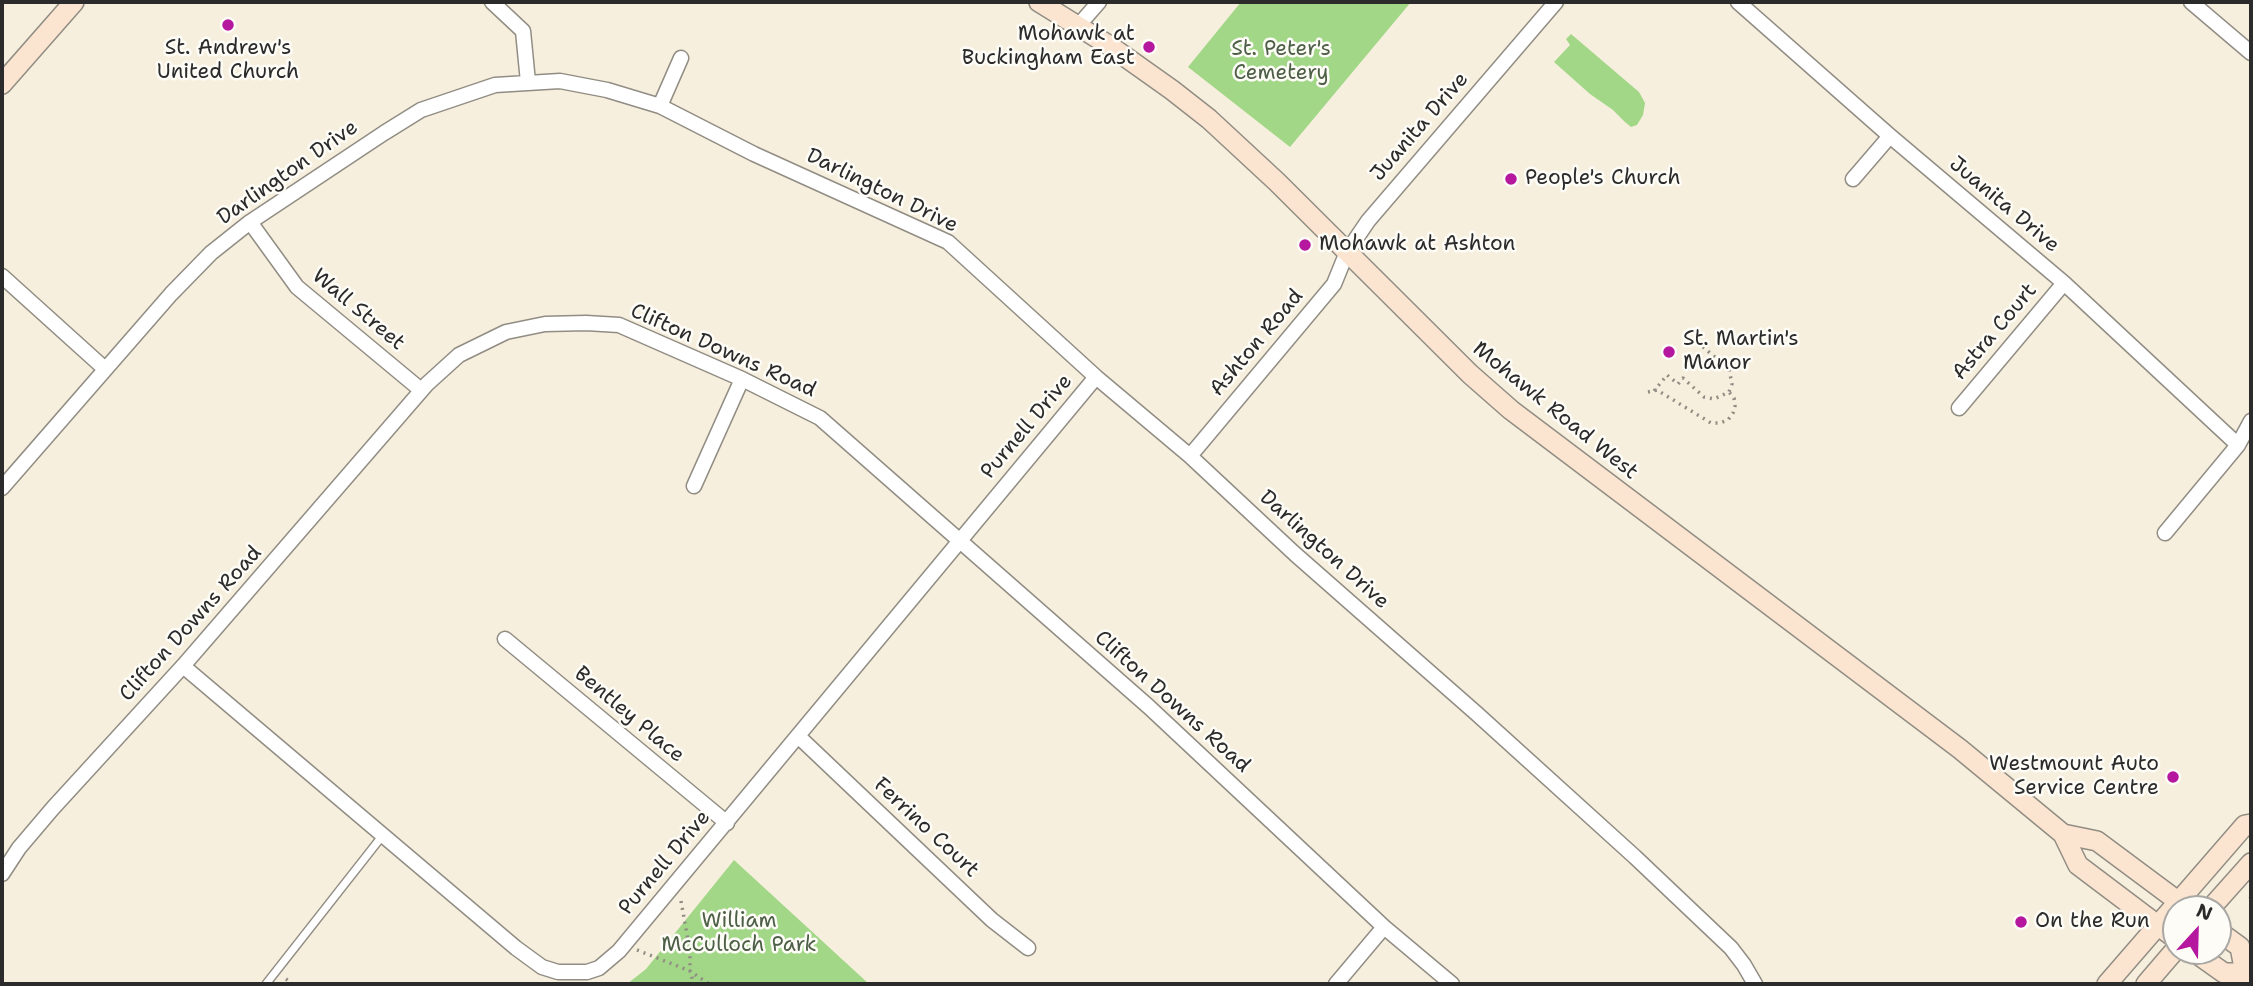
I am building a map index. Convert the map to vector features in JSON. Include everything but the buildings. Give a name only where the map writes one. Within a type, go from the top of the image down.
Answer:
[{"type":"main road","points":[[2,84],[74,2]]},
{"type":"main road","name":"Mohawk Road West","points":[[1039,2],[1152,75],[1209,119],[1470,374],[1511,410],[1960,749],[2063,834],[2078,865],[2162,928]]},
{"type":"main road","points":[[2192,895],[2245,825],[2251,824]]},
{"type":"main road","name":"Mohawk Road West","points":[[2063,834],[2096,841],[2170,895]]},
{"type":"main road","points":[[2222,895],[2251,863]]},
{"type":"main road","points":[[2107,984],[2162,922]]},
{"type":"main road","points":[[2213,965],[2224,973],[2248,975],[2240,947],[2232,941]]},
{"type":"main road","points":[[2146,984],[2162,965]]},
{"type":"street","points":[[492,2],[523,32],[528,82]]},
{"type":"street","points":[[1079,26],[1099,2]]},
{"type":"street","name":"Juanita Drive","points":[[1347,252],[1384,201],[1556,2]]},
{"type":"street","name":"Juanita Drive","points":[[1738,2],[1890,136],[2064,283],[2238,445]]},
{"type":"street","points":[[2192,2],[2251,53]]},
{"type":"street","points":[[660,106],[681,58]]},
{"type":"street","name":"Darlington Drive","points":[[2,488],[195,270],[211,253],[250,222],[421,110],[495,85],[560,81],[607,90],[660,106],[754,154],[948,242],[1635,857],[1726,943],[1755,984]]},
{"type":"street","points":[[1853,179],[1890,136]]},
{"type":"street","name":"Wall Street","points":[[250,222],[297,287],[421,390]]},
{"type":"street","name":"Ashton Road","points":[[1190,456],[1334,284],[1347,252]]},
{"type":"street","points":[[2,276],[106,369]]},
{"type":"street","name":"Astra Court","points":[[1959,408],[2064,283]]},
{"type":"street","name":"Clifton Downs Road","points":[[2,874],[19,848],[53,808],[183,666],[421,390],[459,355],[506,332],[558,324],[619,325],[742,379],[820,418],[1149,706],[1384,927],[1452,984]]},
{"type":"street","name":"Purnell Drive","points":[[183,666],[503,938],[542,967],[558,972],[587,972],[599,968],[625,943],[673,887],[1096,377]]},
{"type":"street","points":[[694,486],[742,379]]},
{"type":"street","points":[[2165,533],[2238,445],[2251,421]]},
{"type":"street","name":"Bentley Place","points":[[505,639],[727,823]]},
{"type":"street","name":"Ferrino Court","points":[[798,736],[992,920],[1028,948]]},
{"type":"street","points":[[1336,984],[1384,927]]},
{"type":"lane","points":[[266,984],[383,835]]},
{"type":"path","points":[[1654,391],[1667,375],[1678,384],[1683,378],[1704,397],[1714,399],[1729,392],[1732,384],[1728,369],[1703,347]]},
{"type":"path","points":[[1648,392],[1657,390],[1711,423],[1720,423],[1733,413],[1734,398],[1729,392]]},
{"type":"path","points":[[673,887],[682,904],[694,984]]},
{"type":"path","points":[[2251,897],[2251,902]]},
{"type":"path","points":[[625,943],[690,971],[709,984]]},
{"type":"green space","name":"St. Peter's Cemetery","points":[[1241,2],[1411,2],[1290,147],[1188,67]]},
{"type":"green space","points":[[1571,34],[1639,92],[1645,103],[1643,115],[1637,125],[1631,127],[1554,62],[1570,45],[1566,39]]},
{"type":"green space","name":"William McCulloch Park","points":[[734,860],[869,984],[627,984],[646,969]]},
{"type":"place","name":"St. Andrew's United Church","points":[[228,25]]},
{"type":"place","name":"Mohawk at Buckingham East","points":[[1149,47]]},
{"type":"place","name":"People's Church","points":[[1511,179]]},
{"type":"place","name":"Mohawk at Ashton","points":[[1305,245]]},
{"type":"place","name":"St. Martin's Manor","points":[[1669,352]]},
{"type":"place","name":"Westmount Auto Service Centre","points":[[2173,777]]},
{"type":"place","name":"On the Run","points":[[2021,922]]}]
